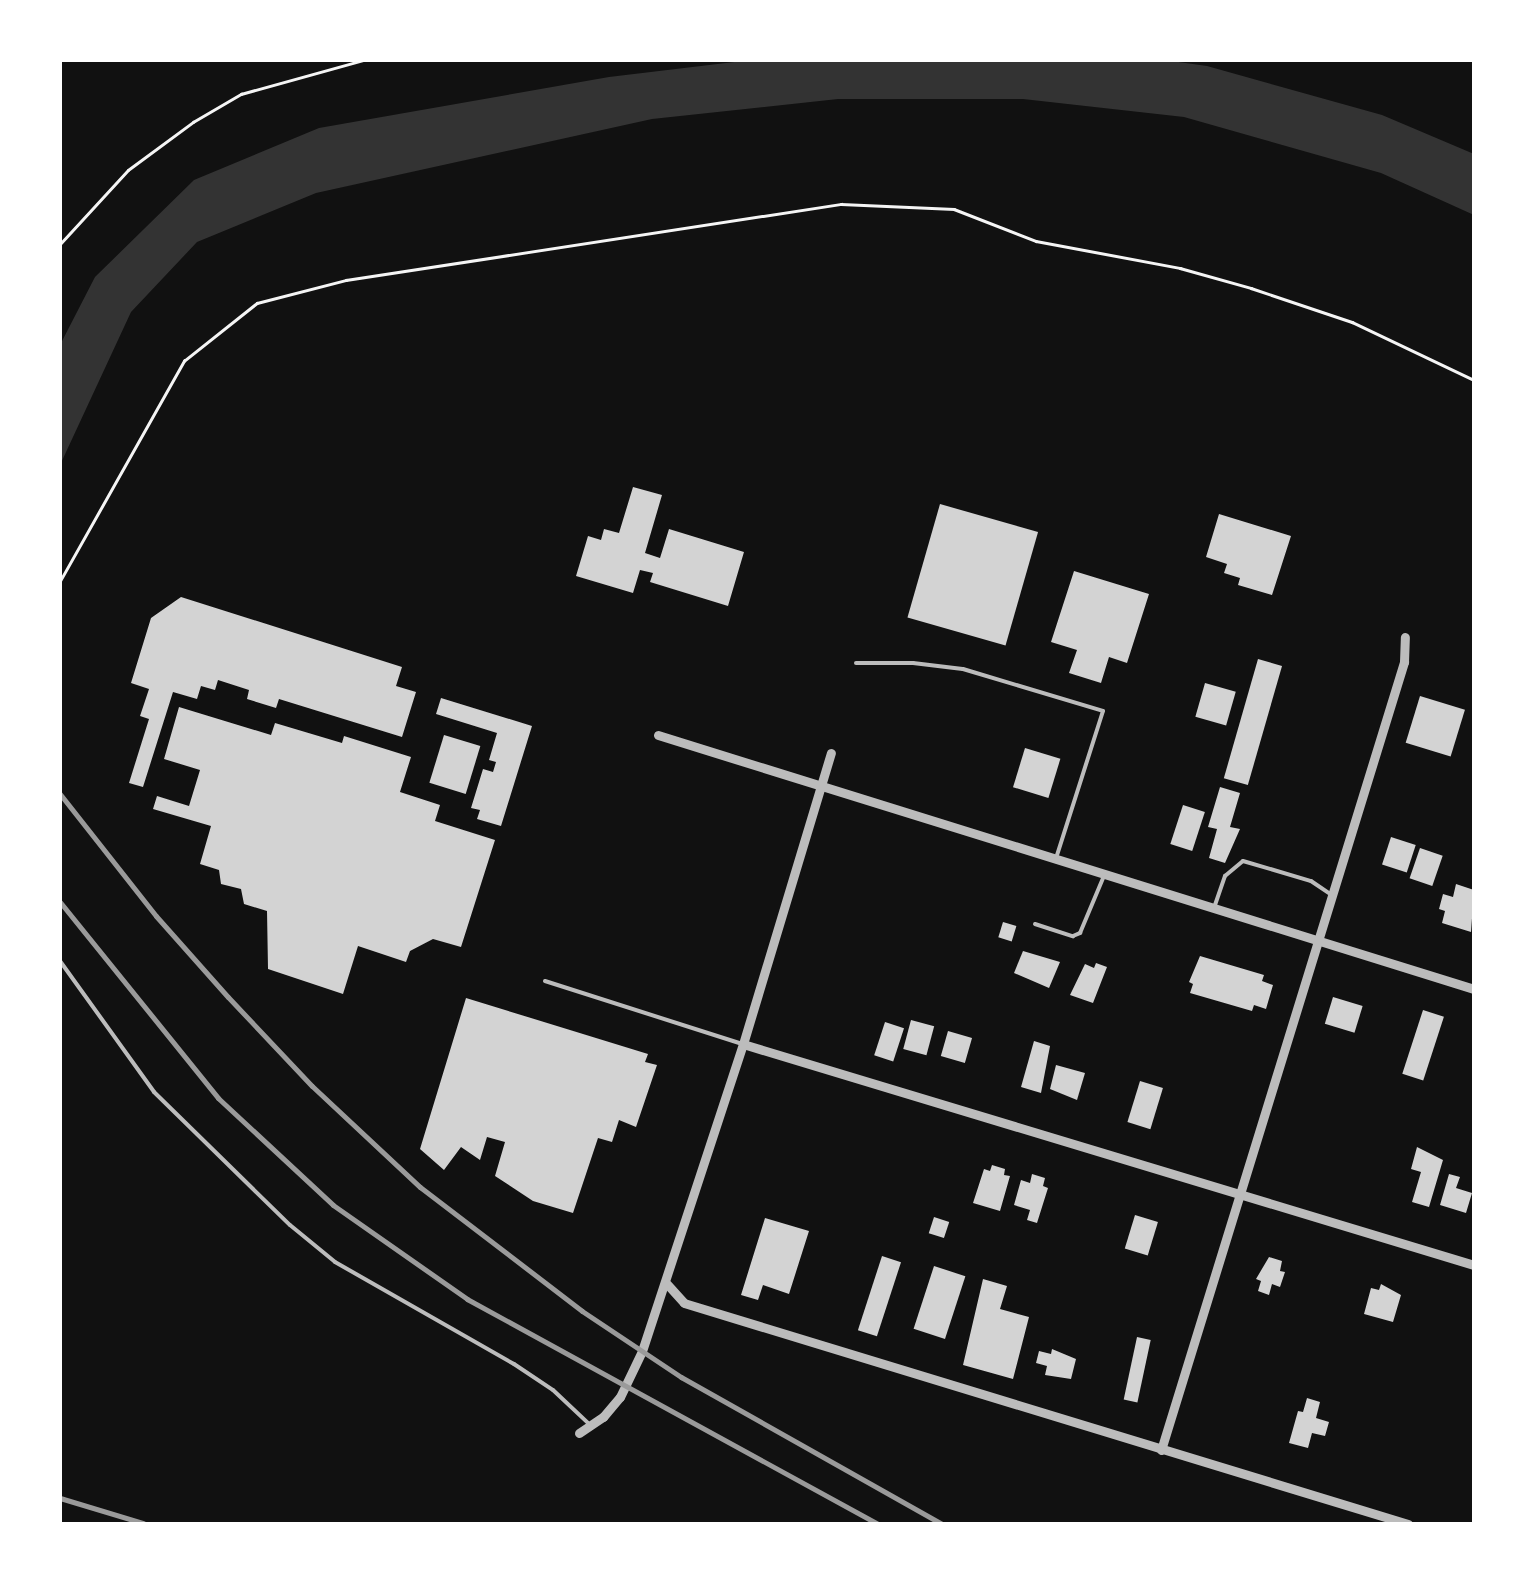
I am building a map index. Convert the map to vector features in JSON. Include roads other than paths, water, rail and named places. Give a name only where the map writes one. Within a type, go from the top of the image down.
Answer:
[{"type":"street","points":[[1160,1450],[1404,662],[1405,637]]},
{"type":"street","points":[[658,735],[821,789],[1474,989]]},
{"type":"street","points":[[579,1433],[592,1427],[620,1397],[666,1284],[831,753]]},
{"type":"street","points":[[743,1044],[1474,1265]]},
{"type":"street","points":[[666,1284],[684,1304],[1408,1524]]},
{"type":"lane","points":[[856,664],[913,663],[963,669],[1104,712],[1055,861]]},
{"type":"lane","points":[[1213,909],[1226,876],[1243,861],[1311,882],[1330,894]]},
{"type":"lane","points":[[1036,924],[1073,936],[1080,933],[1104,876]]},
{"type":"lane","points":[[60,960],[154,1092],[290,1224],[335,1262],[540,1382],[592,1427]]},
{"type":"lane","points":[[544,982],[743,1044]]},
{"type":"railway","points":[[60,794],[156,916],[228,997],[312,1086],[420,1187],[582,1311],[681,1377],[942,1524]]},
{"type":"railway","points":[[60,902],[218,1098],[333,1205],[467,1299],[878,1524]]},
{"type":"railway","points":[[60,1498],[143,1523]]}]
